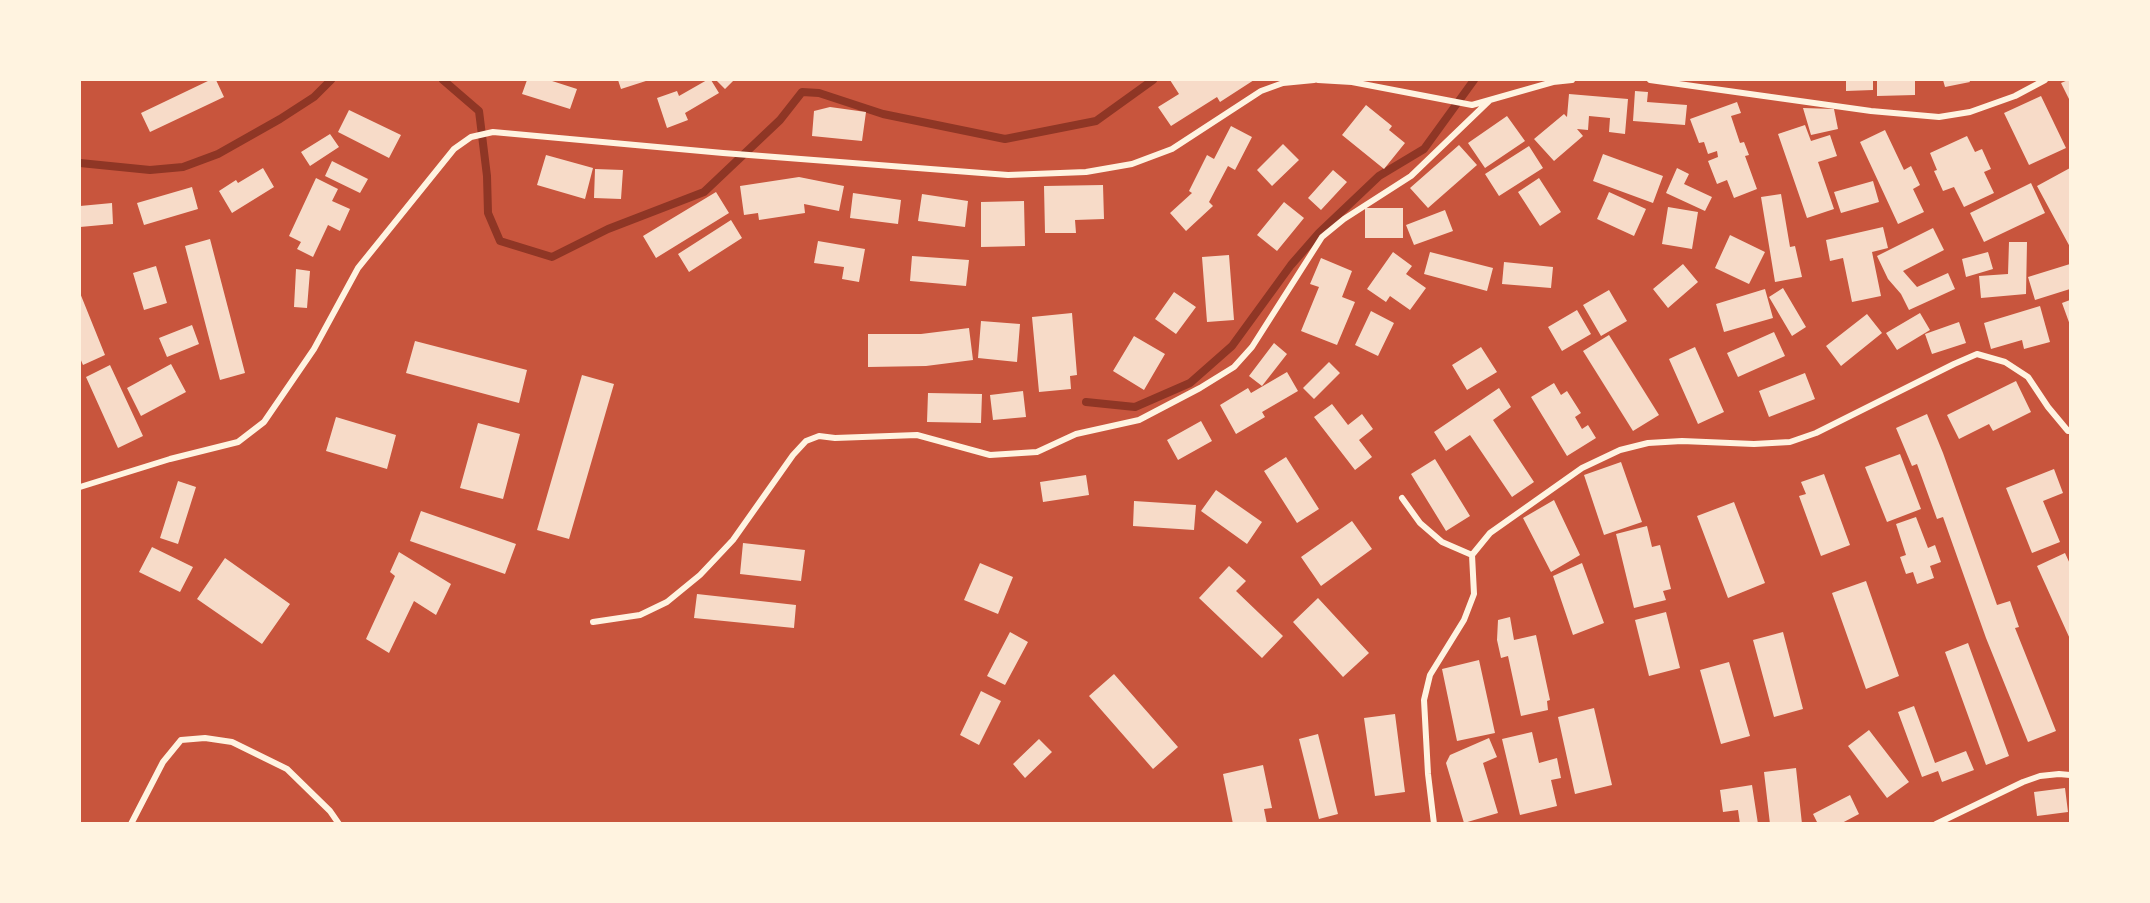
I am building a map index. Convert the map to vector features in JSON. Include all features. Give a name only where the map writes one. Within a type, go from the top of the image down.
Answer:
[{"type":"street","points":[[80,487],[170,459],[238,442],[264,422],[314,350],[358,268],[454,149],[471,137],[493,132],[758,156],[1008,174],[1086,172],[1132,164],[1172,149],[1260,91],[1283,83],[1316,80],[1352,82],[1472,105],[1552,82],[1572,80]]},
{"type":"street","points":[[1650,80],[1871,111],[1939,117],[1970,112],[2015,96],[2045,80]]},
{"type":"street","points":[[593,622],[640,615],[667,602],[700,575],[734,540],[793,455],[806,441],[819,436],[836,438],[917,435],[990,455],[1037,452],[1070,436],[1138,420],[1200,388],[1234,367],[1252,347],[1322,237],[1344,219],[1411,176],[1489,101]]},
{"type":"street","points":[[1434,824],[1428,774],[1424,700],[1430,675],[1464,620],[1474,594],[1472,555],[1491,533],[1582,468],[1620,450],[1648,443],[1790,442],[1816,433],[1977,354],[2005,362],[2028,378],[2048,407],[2070,431]]},
{"type":"street","points":[[1402,498],[1420,523],[1442,542],[1472,555]]},
{"type":"street","points":[[131,824],[163,762],[181,740],[205,738],[232,742],[287,769],[330,811],[339,824]]},
{"type":"street","points":[[1936,824],[2031,779],[2059,774],[2070,775]]},
{"type":"building","points":[[210,80],[216,80],[224,97],[150,132],[141,113]]},
{"type":"building","points":[[527,80],[549,80],[577,89],[570,109],[522,94]]},
{"type":"building","points":[[618,80],[649,80],[621,89]]},
{"type":"building","points":[[711,80],[719,93],[685,113],[688,120],[667,128],[657,98],[677,91],[679,96]]},
{"type":"building","points":[[716,80],[734,80],[725,89]]},
{"type":"building","points":[[1170,80],[1254,80],[1220,102],[1217,97],[1171,126],[1158,107],[1179,94]]},
{"type":"building","points":[[1846,80],[1873,80],[1873,90],[1846,91]]},
{"type":"building","points":[[1877,80],[1915,80],[1915,95],[1877,96]]},
{"type":"building","points":[[1943,80],[1969,80],[1970,82],[1945,87]]},
{"type":"building","points":[[2070,80],[2070,101],[2061,83]]},
{"type":"building","points":[[1635,91],[1648,92],[1647,102],[1687,105],[1685,125],[1633,121]]},
{"type":"building","points":[[1569,94],[1628,99],[1625,134],[1609,132],[1610,118],[1589,116],[1588,130],[1577,129],[1583,136],[1554,161],[1534,139],[1564,114],[1567,117]]},
{"type":"building","points":[[2041,96],[2066,148],[2029,165],[2004,113]]},
{"type":"building","points":[[1737,102],[1741,113],[1731,116],[1740,143],[1744,142],[1749,155],[1745,156],[1757,189],[1734,198],[1727,180],[1717,184],[1708,161],[1718,157],[1717,151],[1708,154],[1704,142],[1699,143],[1690,119]]},
{"type":"building","points":[[1366,105],[1392,126],[1389,130],[1405,143],[1384,169],[1342,135]]},
{"type":"building","points":[[830,107],[866,112],[862,141],[812,136],[814,111]]},
{"type":"building","points":[[1803,108],[1834,109],[1838,129],[1811,135]]},
{"type":"building","points":[[349,110],[401,135],[389,158],[338,132]]},
{"type":"building","points":[[1507,116],[1525,141],[1485,168],[1468,143]]},
{"type":"building","points":[[1805,125],[1811,141],[1830,135],[1837,156],[1818,162],[1834,209],[1807,218],[1778,134]]},
{"type":"building","points":[[1231,126],[1252,137],[1235,170],[1228,166],[1209,202],[1213,206],[1186,231],[1170,213],[1192,193],[1189,191],[1207,155],[1214,159]]},
{"type":"building","points":[[1885,130],[1904,170],[1911,166],[1920,185],[1913,189],[1924,212],[1898,224],[1860,142]]},
{"type":"building","points":[[330,134],[339,147],[310,166],[301,152]]},
{"type":"building","points":[[1967,136],[1975,152],[1982,149],[1991,169],[1984,172],[1994,193],[1964,207],[1954,187],[1943,191],[1934,171],[1937,170],[1930,153]]},
{"type":"building","points":[[1283,144],[1299,160],[1272,186],[1257,170]]},
{"type":"building","points":[[1459,145],[1477,165],[1428,208],[1410,188]]},
{"type":"building","points":[[1529,146],[1543,168],[1499,196],[1485,174]]},
{"type":"building","points":[[1603,154],[1663,176],[1653,203],[1593,181]]},
{"type":"building","points":[[546,155],[593,168],[585,199],[537,185]]},
{"type":"building","points":[[332,161],[368,179],[360,193],[325,176]]},
{"type":"building","points":[[263,168],[274,187],[232,213],[219,191],[236,180],[238,183]]},
{"type":"building","points":[[1677,168],[1689,174],[1684,184],[1712,197],[1705,211],[1666,193]]},
{"type":"building","points":[[2070,168],[2070,247],[2037,186]]},
{"type":"building","points":[[595,169],[623,170],[621,199],[594,198]]},
{"type":"building","points":[[1333,170],[1347,182],[1321,210],[1308,198]]},
{"type":"building","points":[[799,177],[844,186],[839,211],[804,204],[805,213],[759,220],[758,213],[744,215],[740,186]]},
{"type":"building","points":[[316,178],[338,189],[332,201],[350,209],[340,231],[328,225],[313,257],[297,249],[301,242],[289,236]]},
{"type":"building","points":[[1539,178],[1561,212],[1540,226],[1518,192]]},
{"type":"building","points":[[1873,181],[1879,202],[1841,213],[1834,192]]},
{"type":"building","points":[[2031,183],[2045,213],[1984,242],[1970,213]]},
{"type":"building","points":[[1103,185],[1104,219],[1075,220],[1076,233],[1045,233],[1044,186]]},
{"type":"building","points":[[192,187],[198,209],[144,225],[137,203]]},
{"type":"building","points":[[716,192],[729,213],[656,258],[643,236]]},
{"type":"building","points":[[1609,192],[1646,209],[1634,236],[1597,219]]},
{"type":"building","points":[[853,193],[901,200],[898,224],[850,218]]},
{"type":"building","points":[[922,194],[968,201],[965,227],[918,221]]},
{"type":"building","points":[[1781,194],[1790,247],[1795,246],[1802,277],[1775,282],[1761,197]]},
{"type":"building","points":[[1024,201],[1025,246],[981,247],[981,202]]},
{"type":"building","points":[[1284,202],[1304,218],[1277,251],[1257,235]]},
{"type":"building","points":[[112,203],[113,224],[80,227],[80,206]]},
{"type":"building","points":[[1668,207],[1698,212],[1692,249],[1662,244]]},
{"type":"building","points":[[1365,208],[1403,208],[1403,238],[1365,238]]},
{"type":"building","points":[[1445,210],[1453,231],[1414,245],[1406,225]]},
{"type":"building","points":[[731,220],[742,238],[689,272],[678,254]]},
{"type":"building","points":[[1883,227],[1888,248],[1872,252],[1881,296],[1852,302],[1843,258],[1830,261],[1826,240]]},
{"type":"building","points":[[1933,228],[1944,250],[1903,271],[1917,287],[1948,273],[1955,289],[1909,310],[1901,294],[1888,279],[1877,256]]},
{"type":"building","points":[[1730,235],[1765,252],[1749,284],[1715,268]]},
{"type":"building","points":[[210,239],[245,373],[220,380],[185,246]]},
{"type":"building","points":[[818,241],[865,249],[859,282],[842,279],[844,267],[814,263]]},
{"type":"building","points":[[2009,242],[2027,242],[2026,294],[1981,298],[1979,276],[2008,274]]},
{"type":"building","points":[[1393,252],[1412,266],[1406,274],[1426,288],[1410,310],[1390,296],[1386,302],[1367,289]]},
{"type":"building","points":[[1430,252],[1493,268],[1487,291],[1424,274]]},
{"type":"building","points":[[1988,252],[1993,269],[1966,277],[1962,259]]},
{"type":"building","points":[[1229,255],[1234,320],[1207,322],[1202,257]]},
{"type":"building","points":[[912,256],[969,260],[966,286],[910,281]]},
{"type":"building","points":[[1321,258],[1352,271],[1342,297],[1355,302],[1337,345],[1301,331],[1319,287],[1310,284]]},
{"type":"building","points":[[1504,262],[1553,267],[1551,288],[1502,284]]},
{"type":"building","points":[[1683,264],[1698,282],[1668,308],[1653,289]]},
{"type":"building","points":[[2070,264],[2070,289],[2035,300],[2028,277]]},
{"type":"building","points":[[156,266],[167,303],[144,310],[133,273]]},
{"type":"building","points":[[296,269],[310,271],[307,308],[294,307]]},
{"type":"building","points":[[1783,288],[1806,327],[1792,336],[1769,297]]},
{"type":"building","points":[[1765,289],[1773,318],[1724,332],[1716,304]]},
{"type":"building","points":[[1609,290],[1627,321],[1601,336],[1583,305]]},
{"type":"building","points":[[1174,292],[1196,307],[1176,334],[1155,319]]},
{"type":"building","points":[[80,293],[105,355],[83,365],[80,358]]},
{"type":"building","points":[[2070,300],[2070,325],[2062,303]]},
{"type":"building","points":[[2040,306],[2050,342],[2024,349],[2022,340],[1991,349],[1984,323]]},
{"type":"building","points":[[1577,310],[1591,334],[1562,351],[1548,327]]},
{"type":"building","points":[[1371,311],[1394,323],[1378,356],[1355,345]]},
{"type":"building","points":[[1072,313],[1077,375],[1070,376],[1071,389],[1039,392],[1032,317]]},
{"type":"building","points":[[1920,313],[1930,330],[1897,350],[1886,333]]},
{"type":"building","points":[[1867,314],[1882,333],[1841,366],[1826,346]]},
{"type":"building","points":[[981,321],[1020,324],[1017,362],[978,358]]},
{"type":"building","points":[[1959,322],[1966,343],[1932,354],[1925,334]]},
{"type":"building","points":[[192,325],[199,344],[167,357],[159,338]]},
{"type":"building","points":[[969,328],[973,360],[926,366],[868,367],[868,334],[921,334]]},
{"type":"building","points":[[1774,332],[1785,356],[1738,377],[1727,353]]},
{"type":"building","points":[[1609,335],[1659,415],[1633,431],[1583,351]]},
{"type":"building","points":[[1134,336],[1165,354],[1144,390],[1113,371]]},
{"type":"building","points":[[415,341],[527,370],[519,403],[406,373]]},
{"type":"building","points":[[1274,343],[1287,354],[1262,386],[1249,376]]},
{"type":"building","points":[[1481,347],[1497,372],[1467,390],[1452,365]]},
{"type":"building","points":[[1695,347],[1724,412],[1698,424],[1669,359]]},
{"type":"building","points":[[1329,362],[1340,373],[1314,399],[1303,388]]},
{"type":"building","points":[[171,364],[186,392],[141,416],[127,388]]},
{"type":"building","points":[[110,365],[143,436],[118,448],[86,377]]},
{"type":"building","points":[[1287,372],[1298,391],[1262,412],[1265,417],[1236,434],[1220,405],[1248,388],[1251,393]]},
{"type":"building","points":[[1805,373],[1815,399],[1769,417],[1759,391]]},
{"type":"building","points":[[582,375],[614,384],[569,539],[537,530]]},
{"type":"building","points":[[2016,381],[2031,412],[1993,431],[1989,424],[1959,439],[1947,415]]},
{"type":"building","points":[[1554,383],[1561,395],[1567,391],[1581,413],[1575,417],[1582,429],[1588,425],[1596,438],[1567,456],[1531,397]]},
{"type":"building","points":[[1499,388],[1511,407],[1493,420],[1534,482],[1512,497],[1470,435],[1446,451],[1434,432]]},
{"type":"building","points":[[1023,391],[1026,417],[993,420],[990,395]]},
{"type":"building","points":[[928,393],[982,394],[981,423],[927,422]]},
{"type":"building","points":[[1332,404],[1348,425],[1362,414],[1373,429],[1359,440],[1372,457],[1355,470],[1314,417]]},
{"type":"building","points":[[1927,414],[1997,605],[2010,601],[2019,627],[2015,628],[2056,731],[2028,742],[1986,638],[1943,517],[1937,519],[1917,464],[1912,466],[1896,428]]},
{"type":"building","points":[[336,417],[396,435],[387,469],[326,451]]},
{"type":"building","points":[[1201,421],[1212,441],[1178,460],[1167,440]]},
{"type":"building","points":[[478,423],[520,434],[503,499],[460,488]]},
{"type":"building","points":[[1900,454],[1921,509],[1887,522],[1865,467]]},
{"type":"building","points":[[1286,457],[1319,509],[1297,523],[1264,471]]},
{"type":"building","points":[[1435,459],[1470,516],[1446,531],[1411,474]]},
{"type":"building","points":[[1621,462],[1642,522],[1604,535],[1584,475]]},
{"type":"building","points":[[2054,469],[2063,493],[2043,501],[2060,542],[2032,553],[2006,488]]},
{"type":"building","points":[[1824,474],[1850,545],[1821,556],[1799,496],[1806,494],[1801,482]]},
{"type":"building","points":[[1086,475],[1089,495],[1043,502],[1040,482]]},
{"type":"building","points":[[178,481],[196,487],[178,544],[160,538]]},
{"type":"building","points":[[1216,490],[1262,522],[1247,544],[1201,511]]},
{"type":"building","points":[[1554,500],[1580,555],[1551,572],[1523,518]]},
{"type":"building","points":[[1134,501],[1196,505],[1194,530],[1133,526]]},
{"type":"building","points":[[1734,502],[1765,583],[1728,598],[1697,516]]},
{"type":"building","points":[[421,511],[516,544],[505,574],[410,541]]},
{"type":"building","points":[[1916,517],[1928,548],[1935,545],[1941,562],[1930,566],[1934,578],[1917,584],[1913,572],[1906,574],[1900,557],[1906,555],[1896,524]]},
{"type":"building","points":[[1352,521],[1372,549],[1321,586],[1301,557]]},
{"type":"building","points":[[1647,526],[1652,547],[1660,545],[1671,589],[1663,591],[1666,600],[1634,608],[1616,534]]},
{"type":"building","points":[[743,543],[805,550],[801,581],[740,574]]},
{"type":"building","points":[[152,547],[193,567],[180,592],[139,572]]},
{"type":"building","points":[[399,552],[451,584],[436,615],[414,601],[389,653],[366,639],[395,576],[390,572]]},
{"type":"building","points":[[2065,553],[2070,564],[2070,639],[2037,566]]},
{"type":"building","points":[[225,558],[290,604],[262,644],[197,599]]},
{"type":"building","points":[[980,563],[1013,577],[998,614],[964,600]]},
{"type":"building","points":[[1582,563],[1604,623],[1573,635],[1553,576]]},
{"type":"building","points":[[1229,566],[1246,581],[1236,591],[1283,636],[1262,658],[1199,598]]},
{"type":"building","points":[[1866,581],[1899,676],[1866,689],[1832,593]]},
{"type":"building","points":[[697,594],[796,605],[794,628],[694,618]]},
{"type":"building","points":[[1318,598],[1369,653],[1343,677],[1293,622]]},
{"type":"building","points":[[1666,612],[1680,668],[1649,676],[1635,620]]},
{"type":"building","points":[[1510,617],[1514,640],[1536,635],[1550,700],[1547,701],[1548,710],[1521,716],[1508,656],[1501,658],[1497,640],[1498,620]]},
{"type":"building","points":[[1010,632],[1028,642],[1005,685],[987,676]]},
{"type":"building","points":[[1783,632],[1803,709],[1774,717],[1753,640]]},
{"type":"building","points":[[1968,643],[2009,756],[1986,765],[1945,652]]},
{"type":"building","points":[[1479,660],[1495,733],[1457,741],[1442,669]]},
{"type":"building","points":[[1729,662],[1750,736],[1721,744],[1700,670]]},
{"type":"building","points":[[1114,674],[1178,747],[1153,769],[1089,696]]},
{"type":"building","points":[[981,691],[1001,701],[979,745],[960,735]]},
{"type":"building","points":[[1914,706],[1935,763],[1966,751],[1974,770],[1942,782],[1938,771],[1922,777],[1898,712]]},
{"type":"building","points":[[1594,708],[1612,785],[1575,794],[1558,717]]},
{"type":"building","points":[[1395,714],[1405,792],[1375,796],[1364,718]]},
{"type":"building","points":[[1869,730],[1909,782],[1887,798],[1848,746]]},
{"type":"building","points":[[1532,732],[1539,763],[1557,758],[1561,778],[1551,780],[1557,806],[1520,815],[1502,739]]},
{"type":"building","points":[[1318,734],[1338,814],[1319,819],[1299,739]]},
{"type":"building","points":[[1489,738],[1497,757],[1483,763],[1498,813],[1464,823],[1446,763],[1450,755]]},
{"type":"building","points":[[1039,739],[1052,752],[1025,778],[1013,764]]},
{"type":"building","points":[[1263,765],[1272,808],[1264,809],[1267,824],[1233,824],[1223,774]]},
{"type":"building","points":[[1796,768],[1802,824],[1770,824],[1764,772]]},
{"type":"building","points":[[1752,785],[1758,824],[1740,824],[1738,810],[1723,812],[1720,790]]},
{"type":"building","points":[[2065,788],[2068,812],[2037,816],[2034,792]]},
{"type":"building","points":[[1850,795],[1859,814],[1840,824],[1818,824],[1813,814]]},
{"type":"waterway","points":[[80,163],[150,170],[183,167],[218,154],[280,119],[314,97],[331,80]]},
{"type":"waterway","points":[[443,80],[479,111],[487,176],[488,213],[500,241],[552,257],[608,229],[704,192],[780,120],[802,92],[819,93],[883,114],[1005,139],[1096,121],[1153,80]]},
{"type":"waterway","points":[[1086,402],[1135,407],[1190,383],[1232,346],[1291,265],[1319,233],[1379,176],[1424,149],[1474,80]]}]
